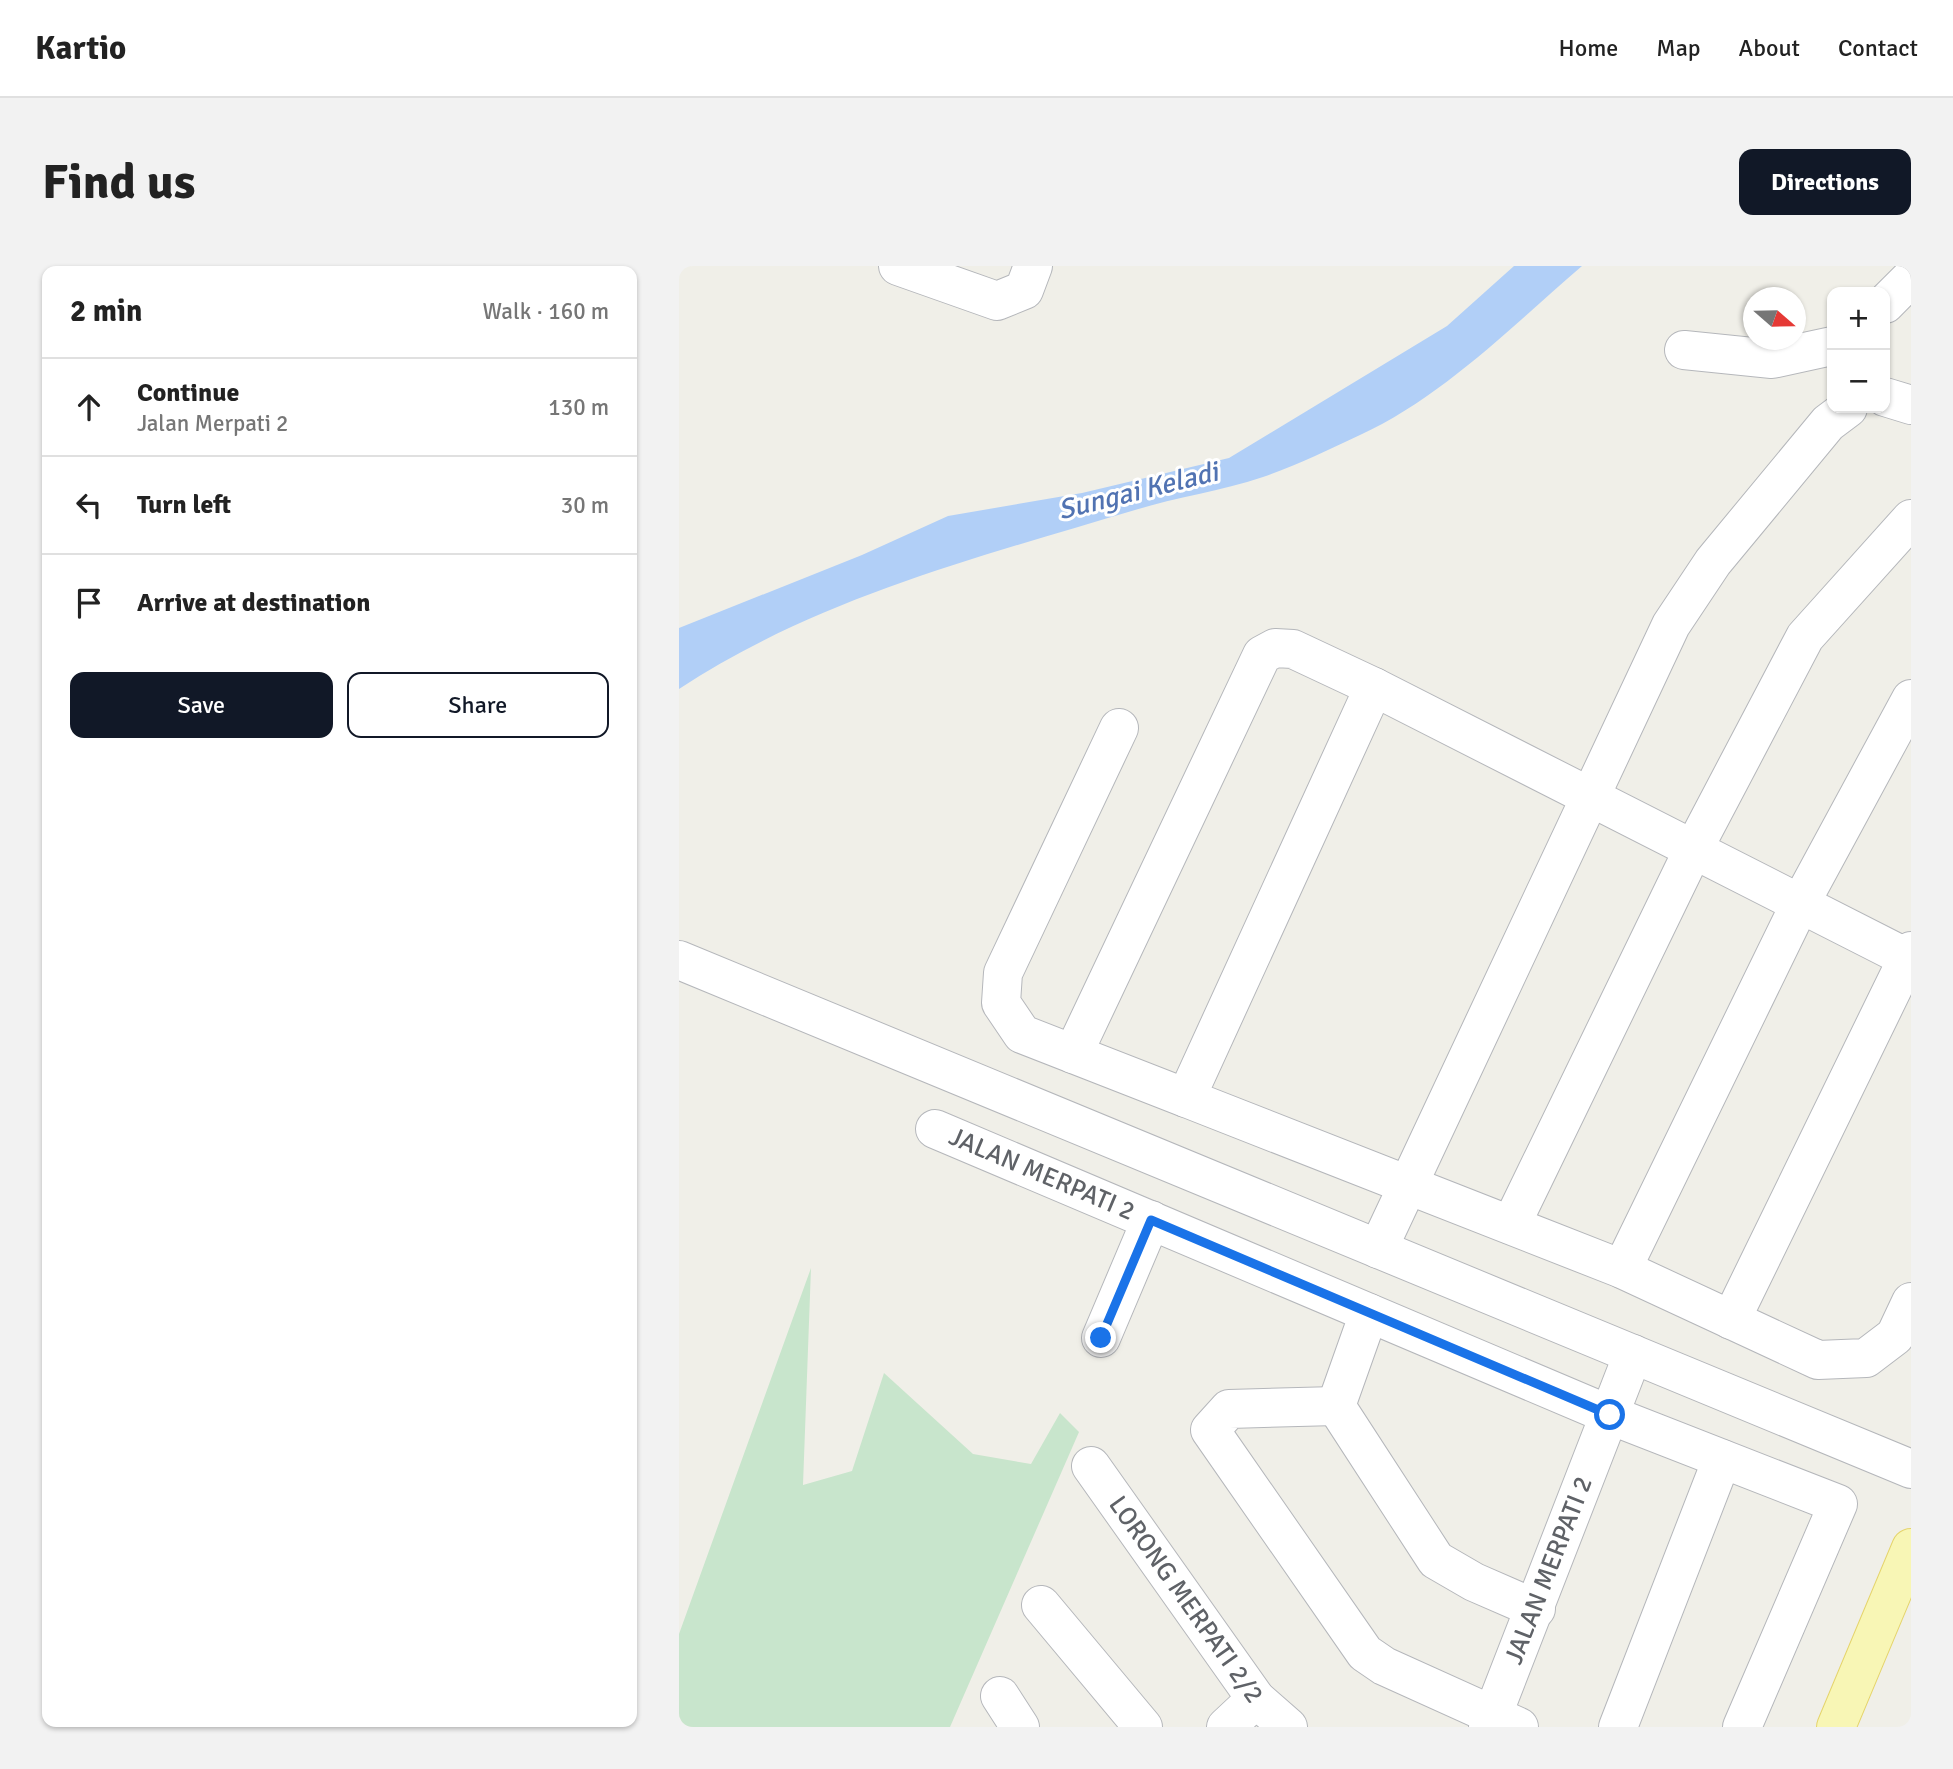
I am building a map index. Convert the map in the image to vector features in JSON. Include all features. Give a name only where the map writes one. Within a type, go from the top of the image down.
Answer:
[{"type":"main road","points":[[1836,1727],[1911,1548]]},
{"type":"street","points":[[898,266],[997,301],[1024,290],[1033,266]]},
{"type":"street","points":[[1890,299],[1911,278]]},
{"type":"street","points":[[1684,350],[1772,359],[1827,346]]},
{"type":"street","points":[[1890,399],[1911,405]]},
{"type":"street","points":[[1378,1249],[1671,625],[1706,572],[1828,423],[1841,413]]},
{"type":"street","points":[[1511,1225],[1693,850],[1805,637],[1911,519]]},
{"type":"street","points":[[1073,1054],[1262,656],[1275,648],[1293,649],[1374,687],[1800,904],[1910,957],[1731,1320]]},
{"type":"street","points":[[1186,1098],[1374,687]]},
{"type":"street","points":[[1622,1269],[1800,904],[1911,699]]},
{"type":"street","points":[[1119,728],[1003,973],[1002,1003],[1022,1034],[1622,1269],[1818,1360],[1866,1358],[1895,1336],[1911,1302]]},
{"type":"street","points":[[679,960],[1911,1469]]},
{"type":"street","name":"JALAN MERPATI 2","points":[[935,1129],[1610,1415],[1838,1504],[1742,1727]]},
{"type":"street","points":[[1101,1338],[1151,1220]]},
{"type":"street","points":[[1336,1406],[1369,1313]]},
{"type":"street","name":"JALAN MERPATI 2","points":[[1501,1723],[1536,1609],[1633,1354]]},
{"type":"street","points":[[1336,1406],[1436,1560],[1474,1582],[1536,1609]]},
{"type":"street","points":[[1336,1406],[1229,1409],[1210,1430],[1365,1653],[1384,1666],[1501,1723]]},
{"type":"street","points":[[1618,1727],[1722,1459]]},
{"type":"street","name":"LORONG MERPATI 2/2","points":[[1091,1466],[1256,1699],[1288,1727]]},
{"type":"street","points":[[1041,1605],[1143,1727]]},
{"type":"street","points":[[1000,1696],[1020,1727]]},
{"type":"street","points":[[1226,1727],[1256,1699]]},
{"type":"green space","points":[[811,1268],[803,1485],[852,1471],[884,1373],[973,1454],[1031,1464],[1060,1413],[1079,1432],[950,1727],[679,1727],[679,1634]]},
{"type":"water","name":"Sungai Keladi","points":[[1514,266],[1582,266],[1449,380],[1391,419],[1360,435],[1263,477],[1135,510],[900,583],[787,629],[732,657],[679,689],[679,628],[862,555],[948,516],[1082,493],[1229,458],[1447,326]]},
{"type":"route","points":[[1101,1338],[1151,1220],[1610,1415]]}]
